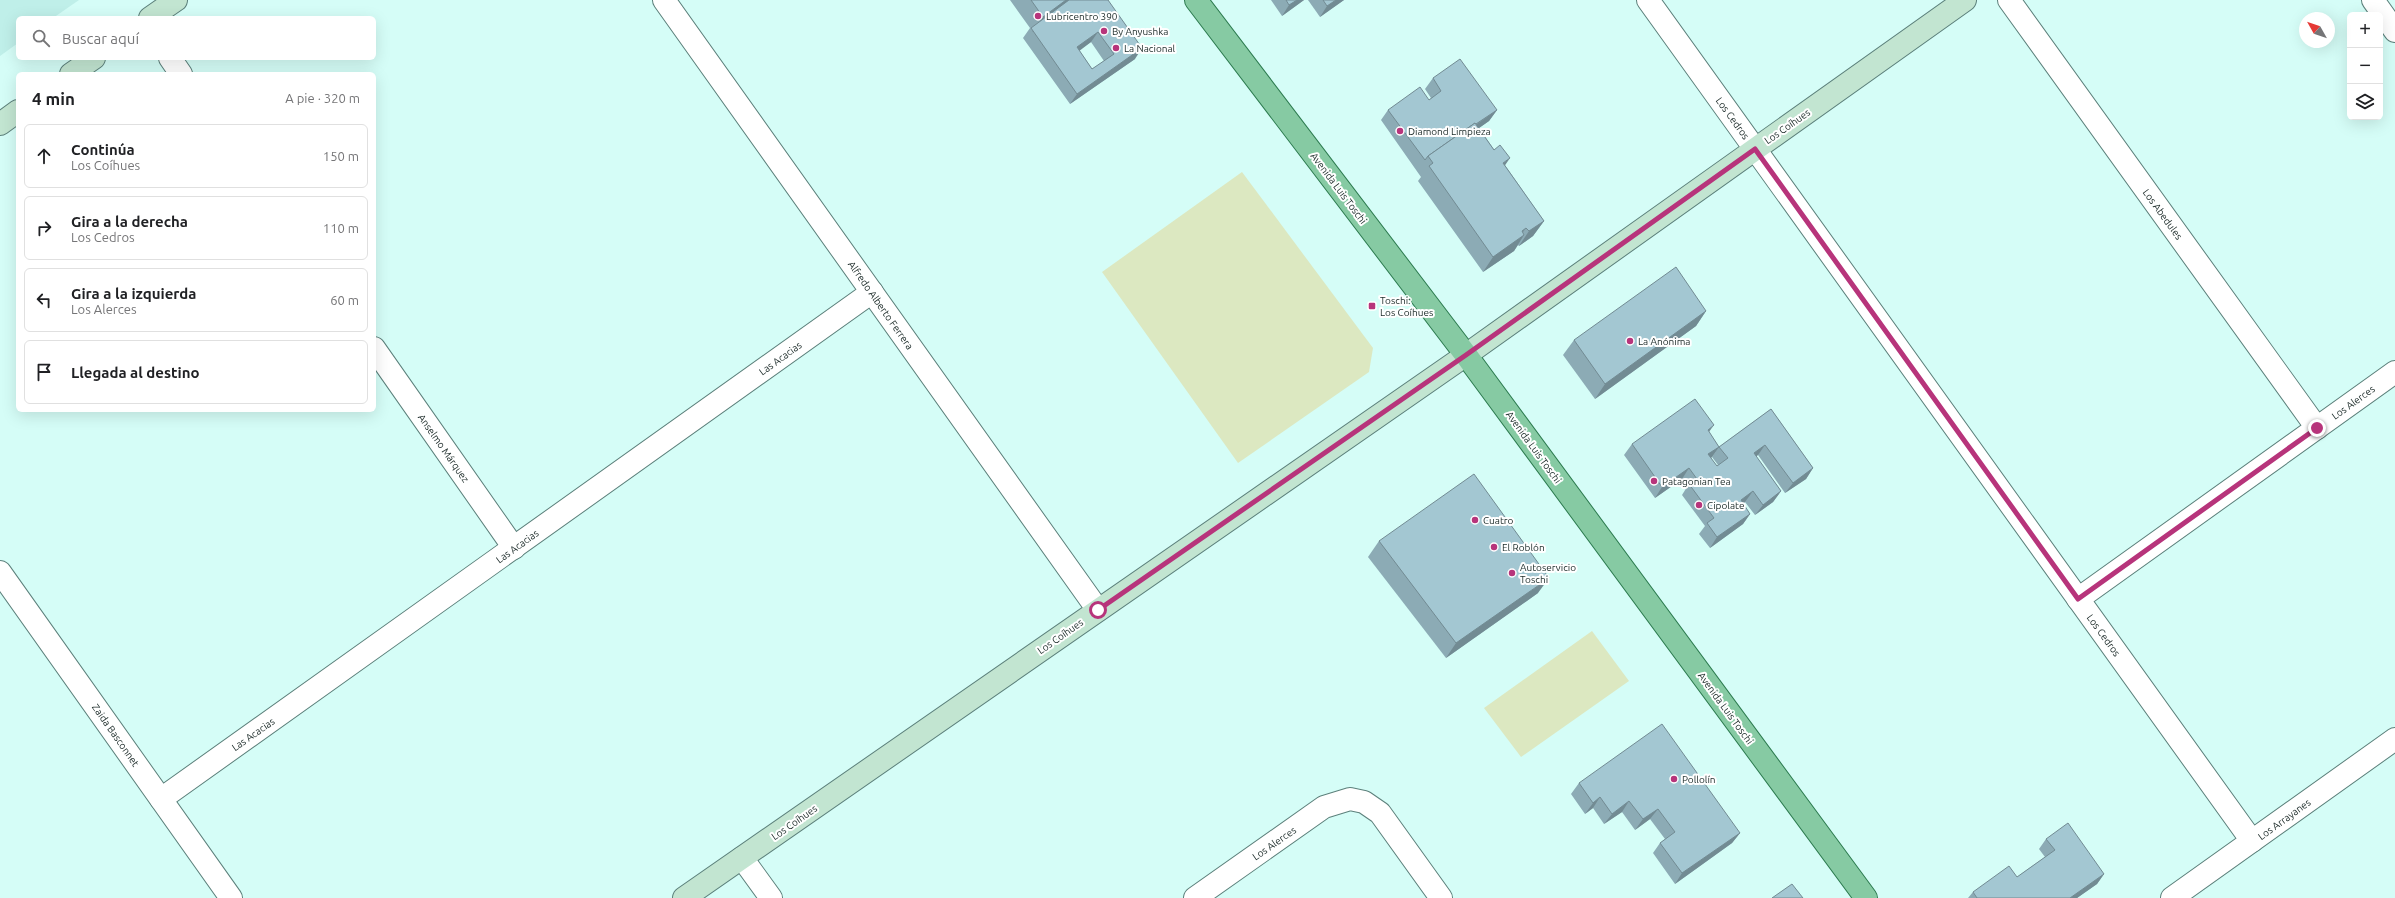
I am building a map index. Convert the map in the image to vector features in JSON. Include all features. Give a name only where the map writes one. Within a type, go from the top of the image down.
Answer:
[{"type":"main road","name":"Avenida Luis Toschi","points":[[1196,0],[1466,355],[1866,898]]},
{"type":"street","points":[[153,16],[176,0]]},
{"type":"street","name":"Alfredo Alberto Ferrera","points":[[664,0],[1098,610]]},
{"type":"street","name":"Los Cedros","points":[[1648,0],[2252,841]]},
{"type":"street","name":"Los Coíhues","points":[[684,898],[1466,355],[1965,0]]},
{"type":"street","name":"Los Abedules","points":[[2009,0],[2317,428]]},
{"type":"street","points":[[2373,0],[2395,31]]},
{"type":"street","points":[[74,72],[91,60]]},
{"type":"street","points":[[171,60],[180,72]]},
{"type":"street","points":[[0,124],[16,113]]},
{"type":"street","name":"Las Acacias","points":[[162,799],[872,292]]},
{"type":"street","name":"Anselmo Márquez","points":[[376,351],[514,548]]},
{"type":"street","name":"Los Alerces","points":[[2078,599],[2395,372]]},
{"type":"street","name":"Zaida Basconnet","points":[[0,572],[231,898]]},
{"type":"street","name":"Los Arrayanes","points":[[2172,898],[2395,739]]},
{"type":"street","name":"Los Alerces","points":[[1195,898],[1324,807],[1341,800],[1357,800],[1372,806],[1380,813],[1441,898]]},
{"type":"street","points":[[742,858],[771,898]]},
{"type":"shaded area","points":[[0,0],[79,0],[56,16],[16,16],[16,44],[0,56]]},
{"type":"green space","points":[[1242,172],[1373,348],[1369,372],[1238,463],[1102,272]]},
{"type":"green space","points":[[1592,631],[1629,681],[1521,757],[1484,708]]},
{"type":"building","points":[[1031,0],[1066,0],[1043,17]]},
{"type":"building","points":[[1069,0],[1108,0],[1142,48],[1077,94],[1031,28]],"holes":[[[1098,32],[1114,54],[1092,69],[1077,47]]]},
{"type":"building","points":[[1286,0],[1297,0],[1289,5]]},
{"type":"building","points":[[1323,0],[1336,0],[1327,6]]},
{"type":"building","points":[[1460,59],[1497,110],[1476,124],[1475,123],[1428,156],[1425,160],[1388,110],[1420,87],[1429,100],[1441,91],[1433,78]]},
{"type":"building","points":[[1475,123],[1494,150],[1500,145],[1510,158],[1503,163],[1544,221],[1529,231],[1526,228],[1522,231],[1524,235],[1493,257],[1429,166],[1433,163],[1428,156]]},
{"type":"building","name":"La Anónima","points":[[1676,267],[1706,311],[1605,384],[1574,340]]},
{"type":"building","points":[[1695,399],[1714,425],[1708,430],[1719,447],[1771,409],[1813,468],[1793,483],[1765,445],[1754,453],[1781,491],[1763,505],[1753,491],[1741,500],[1750,514],[1717,537],[1707,523],[1714,518],[1689,484],[1697,479],[1689,468],[1662,487],[1632,444]],"holes":[[[1719,447],[1728,458],[1717,466],[1708,454]]]},
{"type":"building","points":[[1474,474],[1549,578],[1456,643],[1379,541]]},
{"type":"building","points":[[1662,724],[1740,833],[1682,873],[1660,843],[1675,832],[1658,809],[1643,819],[1629,801],[1612,814],[1600,797],[1593,803],[1579,783]]},
{"type":"building","points":[[2068,823],[2104,874],[2070,898],[1977,898],[1973,892],[2009,866],[2017,877],[2055,850],[2046,839]]},
{"type":"building","points":[[1792,884],[1803,898],[1772,898]]},
{"type":"place","name":"Lubricentro 390","points":[[1038,16]]},
{"type":"place","name":"By Anyushka","points":[[1104,31]]},
{"type":"place","name":"La Nacional","points":[[1116,48]]},
{"type":"place","name":"Diamond Limpieza","points":[[1400,131]]},
{"type":"place","name":"Toschi: Los Coíhues","points":[[1372,306]]},
{"type":"place","name":"La Anónima","points":[[1630,341]]},
{"type":"place","name":"Patagonian Tea","points":[[1654,481]]},
{"type":"place","name":"Cipolate","points":[[1699,505]]},
{"type":"place","name":"Cuatro","points":[[1475,520]]},
{"type":"place","name":"El Roblón","points":[[1494,547]]},
{"type":"place","name":"Autoservicio Toschi","points":[[1512,573]]},
{"type":"place","name":"Pollolín","points":[[1674,779]]},
{"type":"route","points":[[1098,610],[1466,355],[1755,149],[2078,599],[2317,428]]}]
